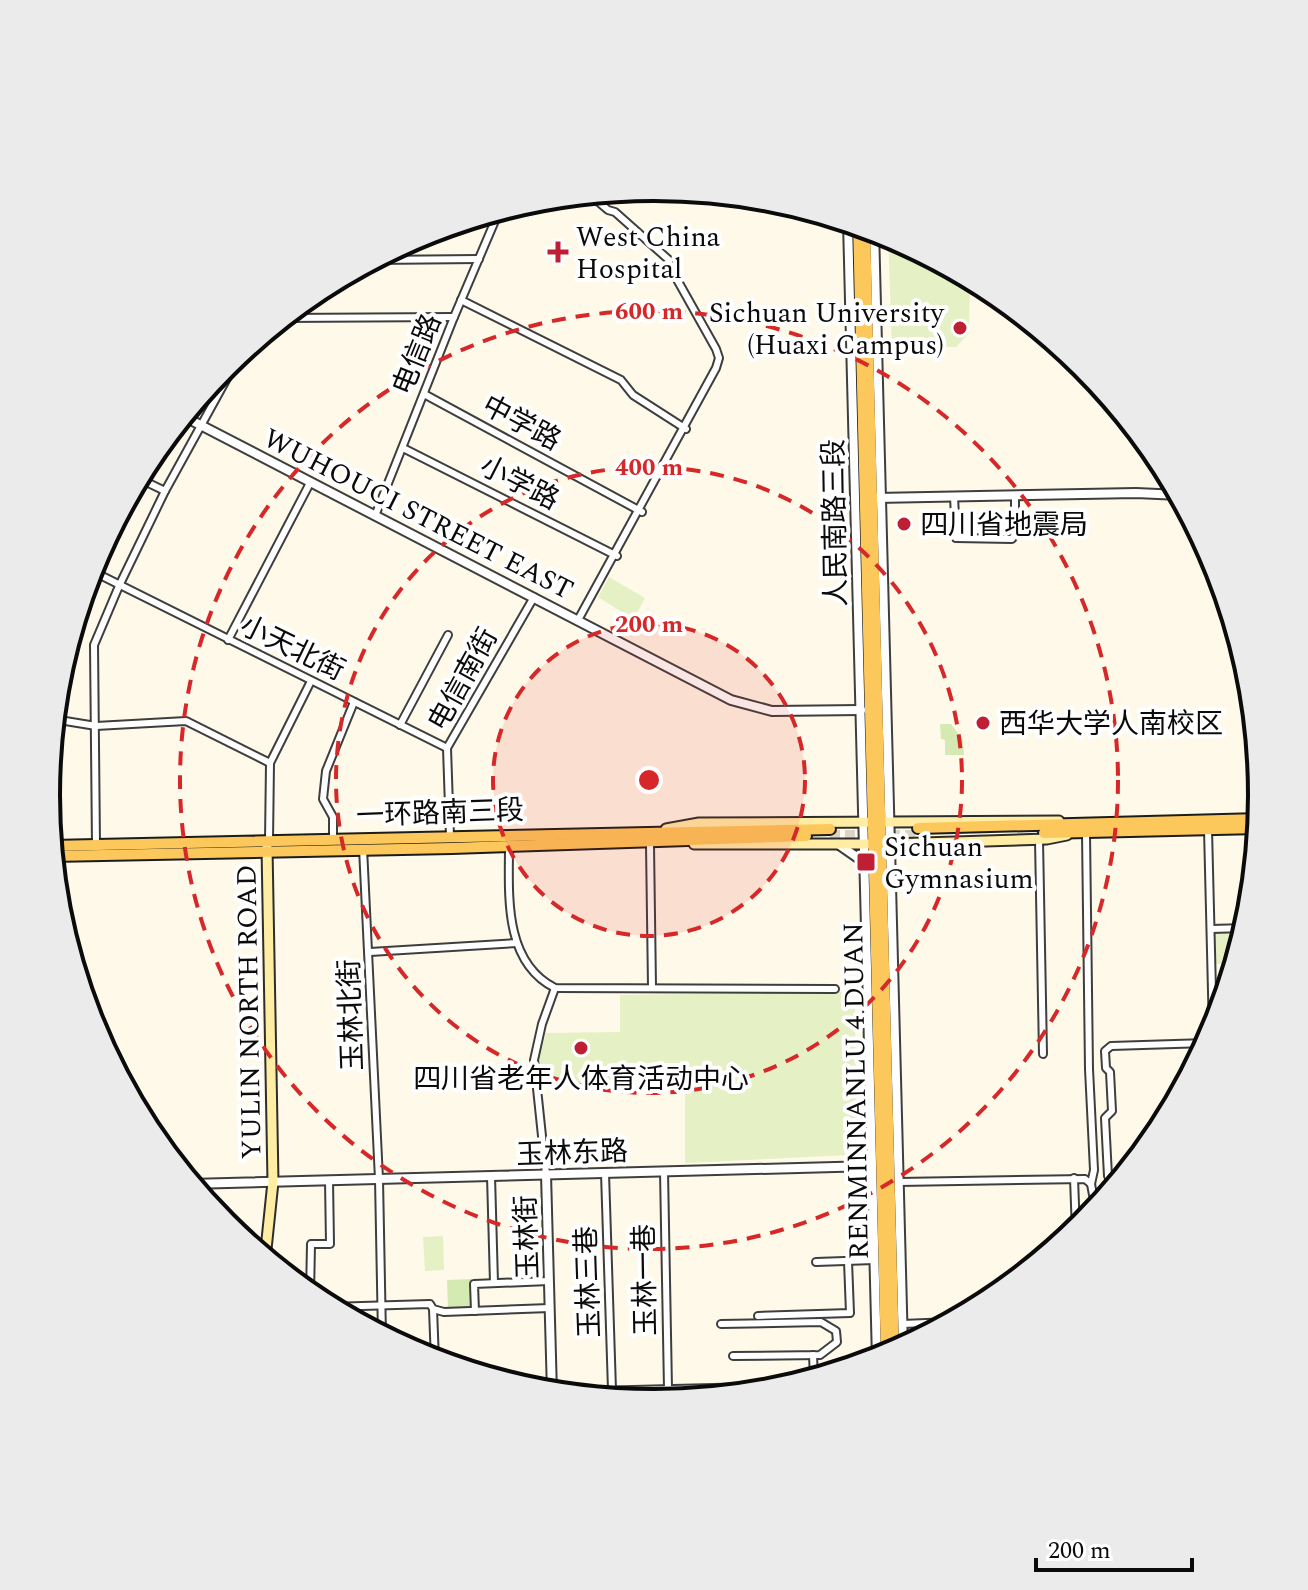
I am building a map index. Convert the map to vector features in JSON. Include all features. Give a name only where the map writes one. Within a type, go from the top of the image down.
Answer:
[{"type":"main road","points":[[859,238],[868,498]]},
{"type":"main road","points":[[865,240],[868,498]]},
{"type":"main road","name":"RENMINNANLU 4 DUAN","points":[[868,498],[894,1338]]},
{"type":"main road","points":[[831,835],[877,843],[917,834],[1247,820]]},
{"type":"main road","points":[[831,835],[843,822],[902,823],[917,834],[1039,840],[1081,829],[1247,828]]},
{"type":"main road","name":"一环路南三段","points":[[338,842],[450,836],[651,839],[831,835]]},
{"type":"main road","points":[[63,855],[338,842],[363,848],[651,839]]},
{"type":"main road","name":"RENMINNANLU 4 DUAN","points":[[877,843],[886,1342]]},
{"type":"main road","points":[[62,846],[268,846]]},
{"type":"main road","name":"YULIN NORTH ROAD","points":[[266,1246],[273,1182],[268,846]]},
{"type":"street","points":[[580,620],[716,376],[721,349],[669,260],[615,212],[600,204]]},
{"type":"street","name":"电信路","points":[[375,516],[494,223]]},
{"type":"street","name":"人民南路三段","points":[[849,234],[868,498],[861,710],[863,801],[876,823]]},
{"type":"street","points":[[874,243],[868,498],[889,808],[902,823]]},
{"type":"street","points":[[396,260],[479,259]]},
{"type":"street","points":[[461,300],[621,380],[633,395],[686,429]]},
{"type":"street","points":[[301,318],[454,317]]},
{"type":"street","points":[[96,845],[94,645],[165,491],[223,386]]},
{"type":"street","name":"中学路","points":[[424,394],[640,511]]},
{"type":"street","name":"WUHOUCI STREET EAST","points":[[193,421],[739,704],[772,711],[861,710]]},
{"type":"street","name":"小学路","points":[[403,448],[616,555]]},
{"type":"street","points":[[149,483],[165,491]]},
{"type":"street","points":[[228,640],[310,483]]},
{"type":"street","points":[[954,496],[956,538],[1012,539],[1015,534],[1015,495]]},
{"type":"street","points":[[868,498],[1166,495]]},
{"type":"street","name":"小天北街","points":[[102,577],[447,748]]},
{"type":"street","name":"电信南街","points":[[450,836],[447,748],[534,597]]},
{"type":"street","points":[[400,725],[448,635]]},
{"type":"street","points":[[268,846],[270,763],[311,681]]},
{"type":"street","points":[[338,842],[333,817],[323,799],[326,771],[354,702]]},
{"type":"street","points":[[65,721],[96,726],[186,721],[270,763]]},
{"type":"street","points":[[843,822],[853,818],[863,801]]},
{"type":"street","points":[[865,870],[877,843],[876,823],[889,808]]},
{"type":"street","points":[[1081,829],[1093,1195]]},
{"type":"street","points":[[1208,829],[1212,996]]},
{"type":"street","points":[[890,863],[899,848],[917,834]]},
{"type":"street","points":[[831,835],[861,860],[865,870],[877,1346]]},
{"type":"street","points":[[651,839],[652,987]]},
{"type":"street","points":[[1039,840],[1043,1054]]},
{"type":"street","points":[[877,843],[890,863],[902,1334]]},
{"type":"street","points":[[509,845],[511,922],[517,943],[532,970],[555,988],[835,989]]},
{"type":"street","name":"玉林北街","points":[[363,848],[379,1179],[382,1323]]},
{"type":"street","points":[[1211,929],[1233,928]]},
{"type":"street","points":[[370,952],[517,943]]},
{"type":"street","name":"玉林街","points":[[552,1380],[546,1174],[534,1060],[555,988]]},
{"type":"street","points":[[1110,1176],[1105,1118],[1112,1111],[1110,1072],[1106,1068],[1105,1051],[1111,1046],[1193,1043]]},
{"type":"street","name":"玉林东路","points":[[204,1184],[872,1166]]},
{"type":"street","name":"玉林一巷","points":[[664,1171],[668,1389]]},
{"type":"street","name":"玉林三巷","points":[[605,1173],[612,1388]]},
{"type":"street","points":[[491,1176],[494,1283]]},
{"type":"street","points":[[899,1182],[1074,1178],[1085,1179],[1091,1184]]},
{"type":"street","points":[[1074,1178],[1075,1214]]},
{"type":"street","points":[[310,1279],[311,1244],[330,1244],[329,1180]]},
{"type":"street","points":[[816,1262],[874,1260]]},
{"type":"street","points":[[758,1316],[850,1313],[848,1261]]},
{"type":"street","points":[[475,1311],[474,1284],[549,1281]]},
{"type":"street","points":[[356,1308],[430,1304],[433,1309],[434,1347]]},
{"type":"street","points":[[433,1309],[444,1312],[550,1308]]},
{"type":"street","points":[[721,1324],[821,1322],[836,1331],[837,1342],[820,1355],[733,1356]]},
{"type":"street","points":[[902,1324],[926,1323]]},
{"type":"street","points":[[813,1355],[814,1367]]},
{"type":"green space","points":[[889,249],[970,292],[969,333],[956,347],[892,347]]},
{"type":"green space","points":[[609,577],[645,598],[637,613],[642,618],[639,623],[598,597]]},
{"type":"green space","points":[[940,724],[951,724],[963,740],[964,755],[945,755]]},
{"type":"green space","points":[[1215,933],[1232,933],[1223,964],[1216,964]]},
{"type":"green space","points":[[845,992],[846,1008],[855,1008],[857,1148],[849,1155],[685,1163],[685,1076],[623,1075],[623,1085],[544,1086],[537,1063],[546,1033],[620,1032],[620,995]]},
{"type":"green space","points":[[443,1236],[444,1270],[425,1271],[423,1237]]},
{"type":"green space","points":[[472,1279],[473,1308],[448,1309],[447,1280]]},
{"type":"tunnel","points":[[830,835],[918,835]]},
{"type":"place","name":"West China Hospital","points":[[558,252]]},
{"type":"place","name":"Sichuan University (Huaxi Campus)","points":[[960,328]]},
{"type":"place","name":"四川省地震局","points":[[904,524]]},
{"type":"place","name":"西华大学人南校区","points":[[983,723]]},
{"type":"place","name":"Sichuan Gymnasium","points":[[866,862]]},
{"type":"place","name":"四川省老年人体育活动中心","points":[[581,1048]]}]
